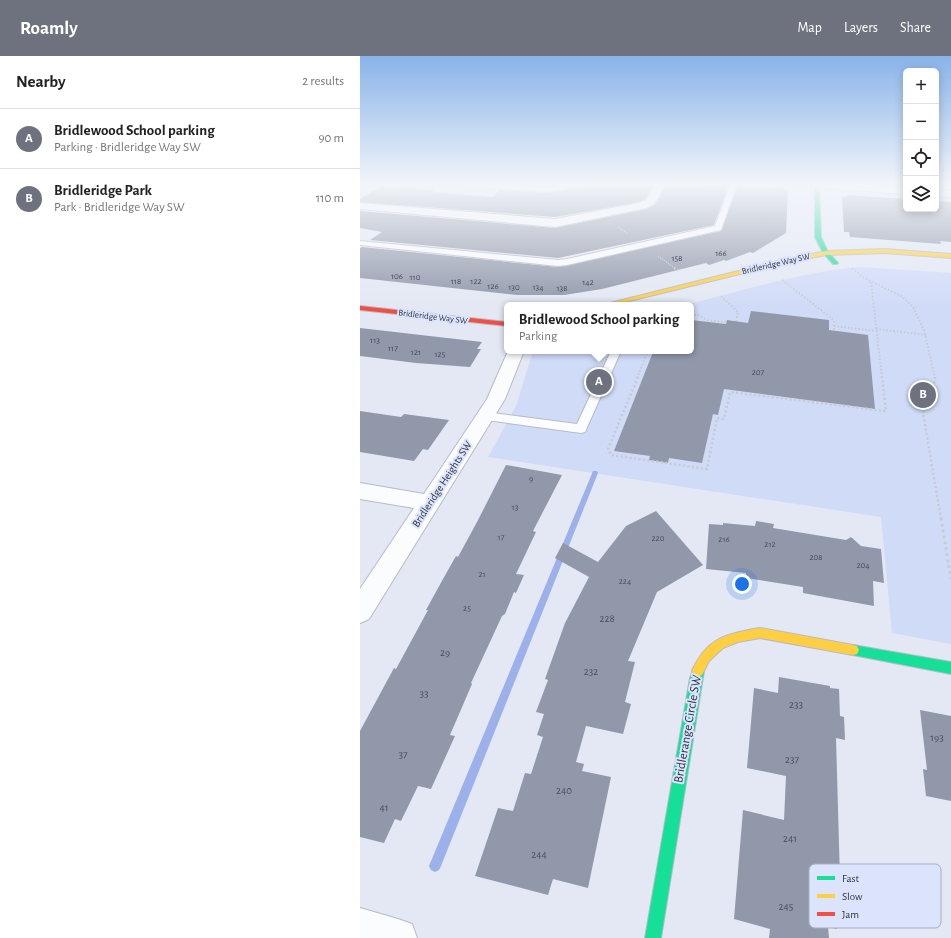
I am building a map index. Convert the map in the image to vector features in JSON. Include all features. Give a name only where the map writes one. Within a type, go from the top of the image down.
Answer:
[{"type":"street","points":[[817,225],[819,242],[826,254],[844,263]]},
{"type":"street","name":"Bridleridge Way SW","points":[[617,302],[786,261],[826,254],[885,251],[951,256]]},
{"type":"street","name":"Bridleridge Way SW","points":[[823,264],[877,261]]},
{"type":"street","points":[[889,261],[925,263]]},
{"type":"street","name":"Bridleridge Way SW","points":[[360,308],[504,324]]},
{"type":"street","name":"Bridleridge Heights SW","points":[[360,612],[486,416],[496,399],[515,354]]},
{"type":"street","points":[[360,491],[430,503]]},
{"type":"street","name":"Bridlerange Circle SW","points":[[653,938],[696,678],[699,665],[712,648],[724,640],[742,635],[760,633],[951,668]]},
{"type":"street","points":[[360,927],[398,938]]},
{"type":"lane","points":[[360,243],[558,263],[718,228],[719,225]]},
{"type":"lane","points":[[486,416],[581,429],[615,354]]},
{"type":"path","points":[[844,263],[871,282],[907,301],[927,335],[936,378],[924,413],[951,579]]},
{"type":"path","points":[[782,280],[834,320],[834,331]]},
{"type":"path","points":[[647,354],[608,449],[611,455],[707,469],[717,418],[724,419],[730,392],[886,411],[871,282]]},
{"type":"path","points":[[721,296],[738,312],[736,321]]},
{"type":"path","points":[[694,315],[698,315],[707,320],[726,322]]},
{"type":"path","points":[[834,326],[927,335]]},
{"type":"shaded area","points":[[861,267],[951,273],[951,644],[892,633],[881,517],[488,457],[516,406],[532,354],[694,354],[694,303],[772,283],[838,269]]},
{"type":"building","points":[[360,225],[522,225],[555,228],[569,225],[713,225],[558,258],[370,240],[382,232],[360,228]]},
{"type":"building","points":[[723,225],[786,225],[786,233],[753,253],[750,252],[726,261],[724,260],[709,265],[706,263],[602,289],[564,295],[517,295],[360,278],[360,248],[362,247],[558,267],[721,231]]},
{"type":"building","points":[[844,225],[951,225],[951,242],[940,241],[941,244],[850,237],[849,232],[844,232]]},
{"type":"building","points":[[751,311],[829,320],[829,330],[868,335],[875,409],[724,389],[718,415],[713,414],[702,463],[669,458],[668,463],[649,460],[650,456],[614,451],[652,354],[694,354],[694,320],[726,324],[727,320],[748,323]]},
{"type":"building","points":[[360,328],[482,342],[477,349],[481,349],[470,367],[416,363],[360,356]]},
{"type":"building","points":[[360,411],[401,417],[404,414],[449,420],[428,450],[423,449],[414,461],[360,452]]},
{"type":"building","points":[[506,465],[562,475],[533,531],[536,532],[516,574],[524,575],[516,593],[514,592],[505,614],[502,616],[471,683],[472,684],[450,735],[455,736],[431,789],[418,786],[401,821],[395,819],[384,843],[360,837],[360,731],[394,668],[396,669],[443,579],[456,556],[458,557]]},
{"type":"building","points":[[656,511],[703,565],[657,592],[628,661],[635,662],[625,702],[631,704],[623,734],[586,726],[576,762],[584,764],[582,771],[611,777],[588,888],[553,879],[548,895],[475,876],[498,808],[513,811],[525,773],[531,774],[543,737],[537,735],[544,714],[536,712],[548,680],[545,679],[565,623],[589,577],[555,558],[563,543],[598,562],[626,526]]},
{"type":"building","points":[[756,521],[774,524],[773,528],[846,540],[851,537],[861,546],[881,549],[884,583],[873,581],[874,606],[803,593],[803,587],[746,578],[746,573],[706,569],[709,524],[723,525],[723,523],[755,526]]},
{"type":"building","points":[[779,677],[839,689],[840,716],[844,717],[845,740],[836,738],[840,864],[809,864],[809,928],[828,928],[829,938],[769,938],[770,929],[734,919],[743,810],[784,820],[786,776],[747,768],[754,688],[778,693]]},
{"type":"building","points":[[920,710],[951,716],[951,801],[926,796],[923,769],[927,770]]},
{"type":"waterway","points":[[435,866],[595,473]]},
{"type":"traffic: fast","points":[[818,225],[818,237],[826,253],[835,263]]},
{"type":"traffic: fast","points":[[853,650],[951,668]]},
{"type":"traffic: fast","points":[[653,938],[698,671]]},
{"type":"traffic: slow","points":[[617,302],[786,261],[826,253],[885,251],[951,256]]},
{"type":"traffic: slow","points":[[698,671],[705,657],[719,644],[738,637],[760,633],[853,650]]},
{"type":"traffic: jam","points":[[360,308],[504,324]]},
{"type":"place","name":"Bridlewood School parking","points":[[599,382]]},
{"type":"place","name":"Bridleridge Park","points":[[923,395]]}]
